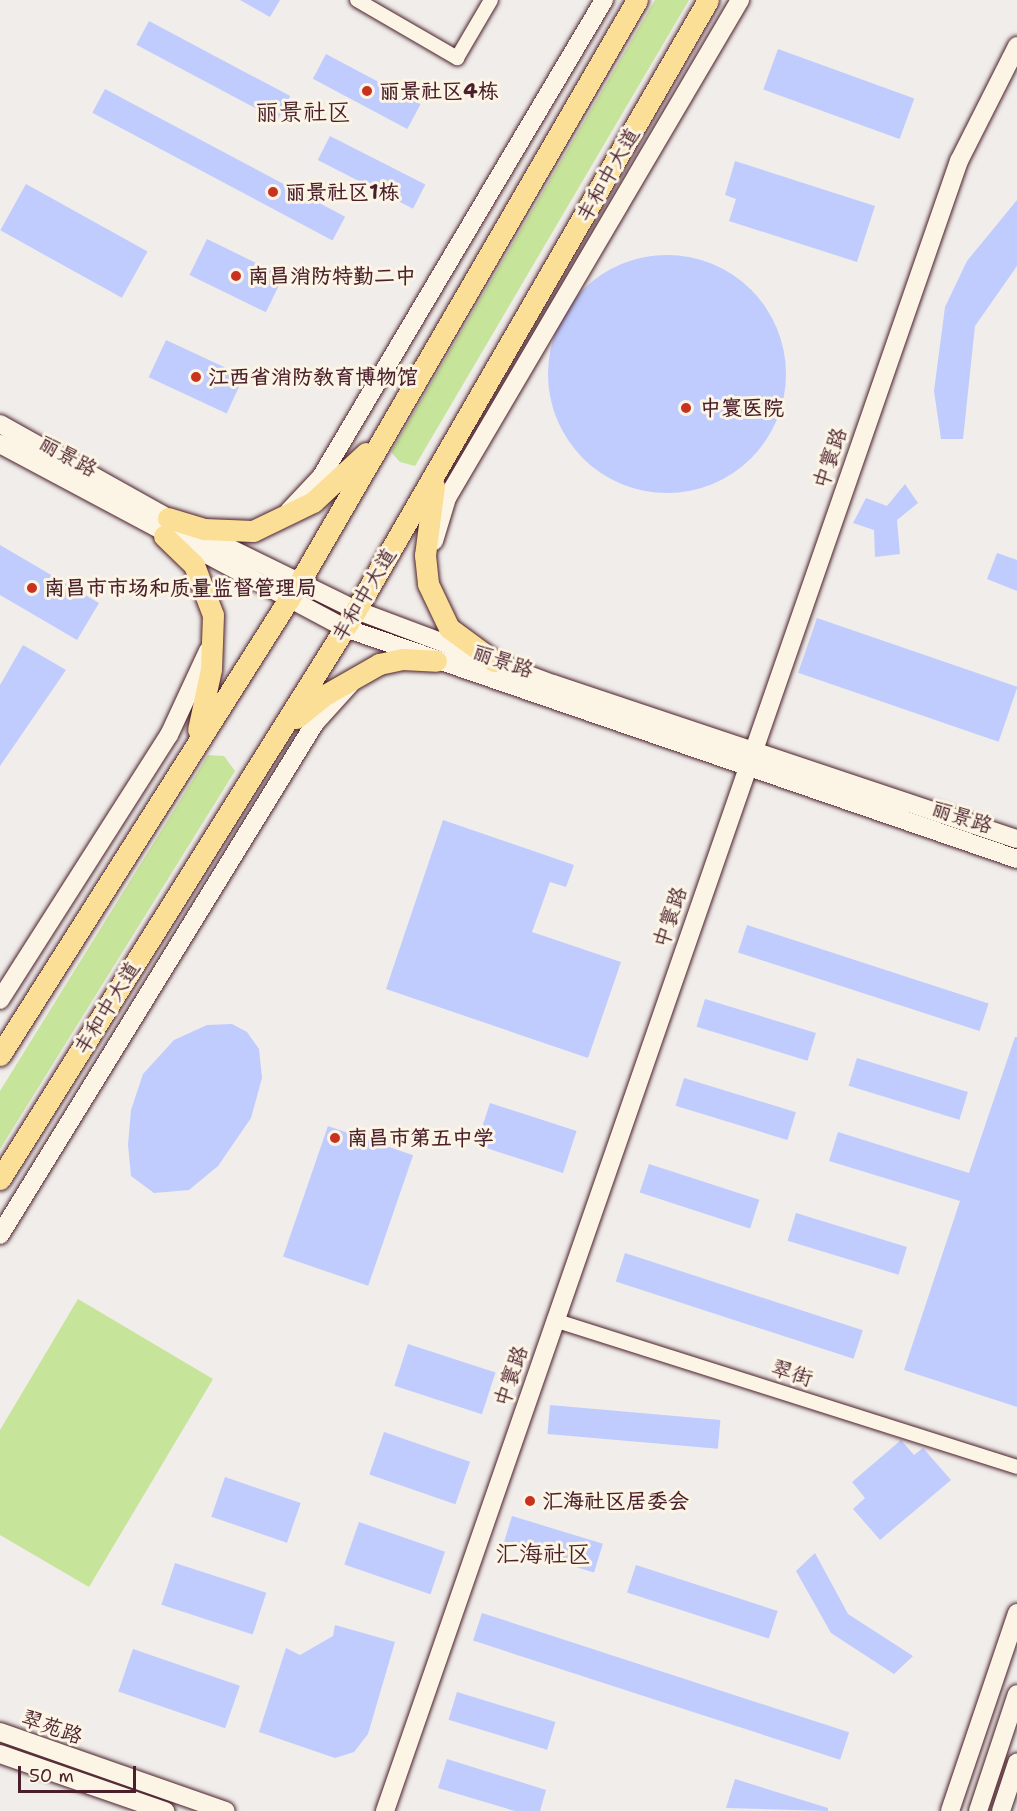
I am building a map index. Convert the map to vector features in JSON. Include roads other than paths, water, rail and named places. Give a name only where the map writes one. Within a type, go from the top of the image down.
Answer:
[{"type":"main road","points":[[0,1055],[299,583],[637,0]]},
{"type":"main road","name":"丰和中大道","points":[[0,1179],[356,610],[708,0]]},
{"type":"main road","points":[[166,527],[230,532],[280,520],[313,502],[388,431]]},
{"type":"main road","points":[[437,470],[424,555],[428,584],[449,628],[494,661]]},
{"type":"main road","points":[[166,527],[194,565],[206,589],[214,636],[195,744]]},
{"type":"main road","points":[[280,732],[360,673],[402,658],[436,661]]},
{"type":"street","points":[[357,0],[457,58],[491,0]]},
{"type":"street","points":[[280,520],[321,477],[604,0]]},
{"type":"street","points":[[428,584],[447,498],[740,0]]},
{"type":"street","name":"中寰路","points":[[385,1811],[751,749],[959,160],[1017,46]]},
{"type":"street","name":"丽景路","points":[[0,424],[287,602],[345,628],[745,769],[1017,859]]},
{"type":"street","name":"丽景路","points":[[0,444],[166,527],[299,583],[356,610],[494,661],[1017,839]]},
{"type":"street","points":[[0,1000],[169,735],[214,636]]},
{"type":"street","points":[[0,1235],[315,723],[360,673]]},
{"type":"street","name":"翠街","points":[[554,1320],[1017,1467]]},
{"type":"street","points":[[950,1811],[1017,1613]]},
{"type":"street","points":[[978,1811],[1017,1695]]},
{"type":"street","name":"翠苑路","points":[[0,1732],[226,1811]]},
{"type":"street","name":"翠苑路","points":[[0,1754],[165,1811]]},
{"type":"street","points":[[1000,1811],[1017,1763]]},
{"type":"place","name":"丽景社区4栋","points":[[367,91]]},
{"type":"place","name":"丽景社区1栋","points":[[273,192]]},
{"type":"place","name":"南昌消防特勤二中","points":[[236,276]]},
{"type":"place","name":"江西省消防教育博物馆","points":[[196,377]]},
{"type":"place","name":"中寰医院","points":[[686,408]]},
{"type":"place","name":"南昌市市场和质量监督管理局","points":[[32,588]]},
{"type":"place","name":"南昌市第五中学","points":[[335,1138]]},
{"type":"place","name":"汇海社区居委会","points":[[530,1501]]},
{"type":"district","name":"丽景社区","points":[[303,113]]},
{"type":"district","name":"汇海社区","points":[[543,1555]]}]
